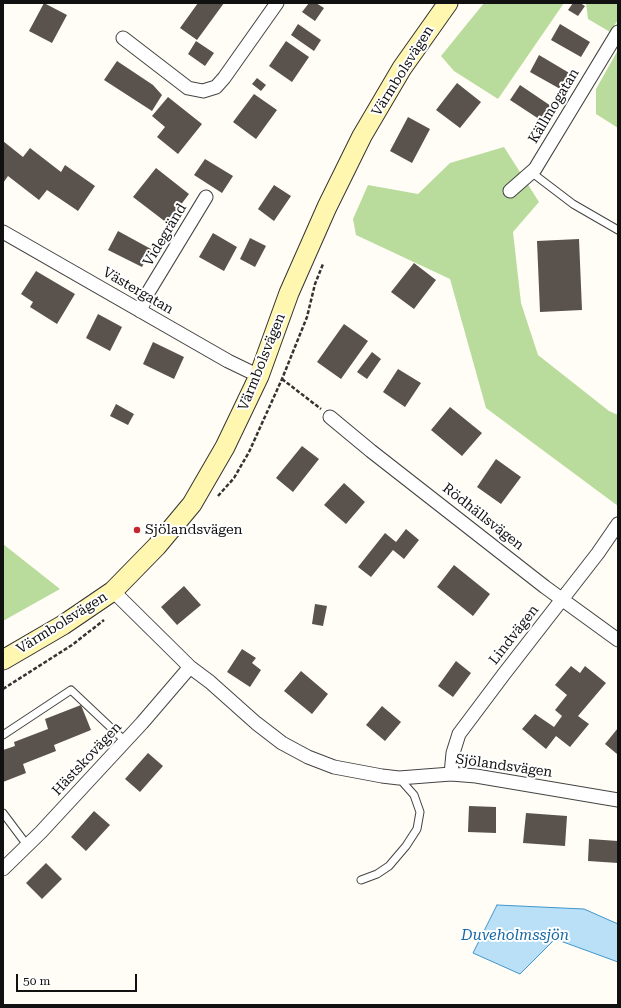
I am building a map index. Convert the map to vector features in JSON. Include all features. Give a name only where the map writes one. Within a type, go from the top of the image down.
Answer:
[{"type":"street","points":[[122,38],[188,88],[204,91],[216,87],[224,78],[277,3]]},
{"type":"street","name":"Värmbolsvägen","points":[[3,660],[63,625],[113,591],[157,546],[192,504],[226,447],[259,376],[289,293],[327,207],[362,136],[402,68],[448,3]]},
{"type":"street","name":"Källmogatan","points":[[510,191],[531,172],[618,32]]},
{"type":"street","name":"Videgränd","points":[[140,310],[149,291],[206,197]]},
{"type":"street","name":"Västergatan","points":[[3,232],[228,361],[259,376]]},
{"type":"street","name":"Rödhällsvägen","points":[[330,417],[371,451],[545,587],[618,640]]},
{"type":"street","name":"Lindvägen","points":[[451,774],[453,753],[459,734],[598,553],[618,524]]},
{"type":"street","name":"Sjölandsvägen","points":[[113,591],[190,667],[210,682],[261,727],[282,743],[308,757],[334,767],[399,778],[451,774],[549,788],[618,800]]},
{"type":"street","name":"Hästskovägen","points":[[3,869],[125,742],[190,667]]},
{"type":"lane","points":[[531,172],[573,204],[618,230]]},
{"type":"lane","points":[[3,735],[71,690],[125,742]]},
{"type":"lane","points":[[361,880],[377,874],[389,866],[406,846],[417,829],[420,812],[414,795],[399,778]]},
{"type":"lane","points":[[3,813],[27,845]]},
{"type":"path","points":[[282,379],[313,401],[330,417]]},
{"type":"green space","points":[[484,3],[564,3],[498,99],[454,71],[441,56]]},
{"type":"green space","points":[[586,3],[618,3],[618,20],[610,32],[588,19]]},
{"type":"green space","points":[[618,50],[618,128],[596,114],[596,89]]},
{"type":"green space","points":[[504,147],[539,202],[513,232],[521,303],[538,355],[609,411],[618,415],[618,506],[486,408],[450,279],[356,235],[353,219],[368,185],[418,194],[450,163]]},
{"type":"green space","points":[[3,544],[60,589],[3,621]]},
{"type":"water","name":"Duveholmssjön","points":[[497,905],[584,909],[618,924],[618,962],[555,939],[520,974],[473,953]]},
{"type":"building","points":[[44,3],[67,15],[52,43],[29,31]]},
{"type":"building","points":[[198,3],[224,3],[197,40],[180,28]]},
{"type":"building","points":[[309,3],[316,3],[324,8],[315,21],[302,12]]},
{"type":"building","points":[[573,3],[580,3],[585,6],[578,16],[568,10]]},
{"type":"building","points":[[298,24],[321,40],[314,51],[291,35]]},
{"type":"building","points":[[560,24],[590,42],[581,57],[551,40]]},
{"type":"building","points":[[196,41],[214,53],[205,66],[188,54]]},
{"type":"building","points":[[286,41],[309,57],[292,82],[269,66]]},
{"type":"building","points":[[539,55],[571,74],[562,90],[530,72]]},
{"type":"building","points":[[117,61],[153,85],[162,95],[152,111],[104,80]]},
{"type":"building","points":[[257,78],[266,85],[261,91],[252,84]]},
{"type":"building","points":[[457,83],[481,102],[460,128],[436,110]]},
{"type":"building","points":[[520,85],[551,106],[542,121],[510,100]]},
{"type":"building","points":[[254,94],[277,110],[256,139],[233,122]]},
{"type":"building","points":[[168,97],[202,124],[178,154],[157,137],[165,127],[152,116]]},
{"type":"building","points":[[408,117],[430,129],[412,163],[390,151]]},
{"type":"building","points":[[3,141],[23,157],[30,148],[61,172],[65,165],[95,186],[78,211],[47,190],[39,200],[8,176],[3,183]]},
{"type":"building","points":[[205,159],[233,176],[222,193],[194,175]]},
{"type":"building","points":[[156,168],[189,194],[167,223],[133,197]]},
{"type":"building","points":[[274,185],[291,196],[274,221],[258,209]]},
{"type":"building","points":[[118,231],[151,249],[142,267],[108,250]]},
{"type":"building","points":[[213,233],[237,247],[224,271],[199,257]]},
{"type":"building","points":[[250,238],[266,246],[255,267],[240,259]]},
{"type":"building","points":[[579,239],[582,310],[540,312],[537,241]]},
{"type":"building","points":[[414,263],[436,280],[414,309],[391,292]]},
{"type":"building","points":[[36,271],[75,294],[57,324],[30,307],[33,302],[21,294]]},
{"type":"building","points":[[98,314],[122,327],[110,351],[86,338]]},
{"type":"building","points":[[344,324],[368,341],[341,379],[317,362]]},
{"type":"building","points":[[153,342],[184,357],[174,379],[143,364]]},
{"type":"building","points":[[372,352],[381,359],[367,379],[357,372]]},
{"type":"building","points":[[398,369],[421,383],[405,407],[383,392]]},
{"type":"building","points":[[116,404],[134,414],[128,425],[110,416]]},
{"type":"building","points":[[450,407],[482,433],[462,456],[431,430]]},
{"type":"building","points":[[302,446],[319,459],[293,492],[276,478]]},
{"type":"building","points":[[496,459],[521,477],[501,504],[477,487]]},
{"type":"building","points":[[344,483],[365,502],[346,524],[324,505]]},
{"type":"building","points":[[406,529],[419,540],[404,559],[393,550],[371,577],[358,567],[385,533],[396,542]]},
{"type":"building","points":[[454,565],[490,594],[473,616],[437,587]]},
{"type":"building","points":[[184,586],[201,605],[177,625],[161,607]]},
{"type":"building","points":[[315,604],[327,606],[323,626],[312,624]]},
{"type":"building","points":[[242,649],[256,658],[252,663],[261,670],[250,687],[227,672]]},
{"type":"building","points":[[456,661],[471,673],[453,697],[438,686]]},
{"type":"building","points":[[571,666],[580,673],[585,666],[606,683],[578,716],[589,724],[570,747],[556,736],[546,749],[522,729],[535,714],[554,727],[562,716],[555,710],[567,695],[555,685]]},
{"type":"building","points":[[301,671],[328,694],[312,714],[284,691]]},
{"type":"building","points":[[81,705],[91,730],[54,745],[56,751],[23,764],[26,773],[3,782],[3,750],[15,746],[14,742],[48,729],[45,719]]},
{"type":"building","points":[[382,706],[401,722],[385,741],[366,725]]},
{"type":"building","points":[[618,728],[618,753],[617,754],[605,744]]},
{"type":"building","points":[[148,753],[163,766],[140,792],[125,779]]},
{"type":"building","points":[[469,806],[496,807],[496,833],[468,832]]},
{"type":"building","points":[[94,811],[110,825],[86,851],[71,837]]},
{"type":"building","points":[[526,813],[567,816],[565,846],[523,843]]},
{"type":"building","points":[[589,839],[618,841],[618,863],[588,861]]},
{"type":"building","points":[[46,863],[62,879],[42,899],[26,883]]},
{"type":"place","name":"Sjölandsvägen","points":[[137,530]]}]
